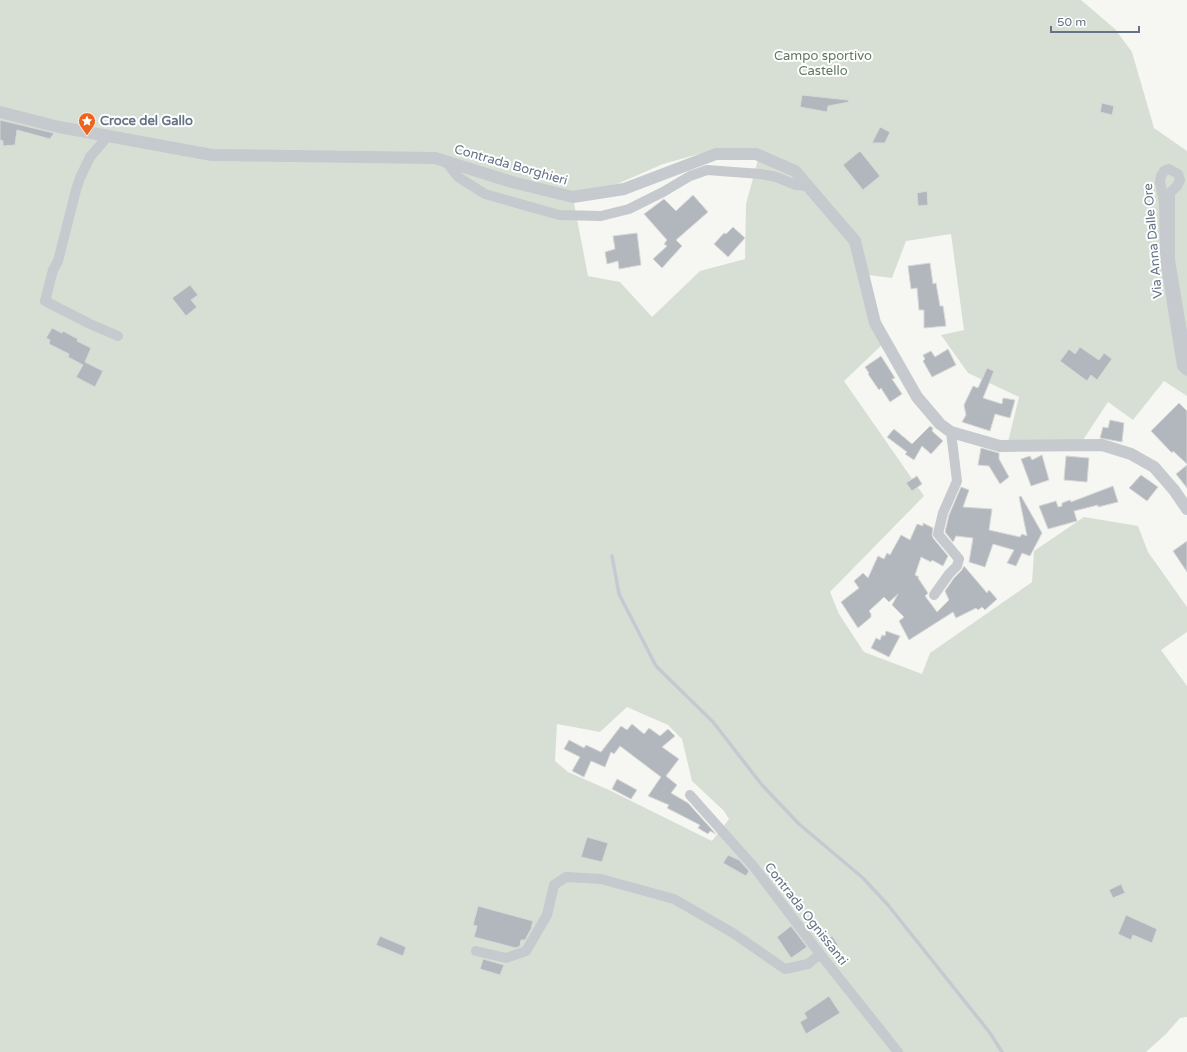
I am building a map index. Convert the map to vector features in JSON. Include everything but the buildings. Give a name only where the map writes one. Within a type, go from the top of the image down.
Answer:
[{"type":"street","name":"Contrada Borghieri","points":[[0,112],[108,136],[212,155],[435,158],[512,182],[573,197],[624,189],[716,154],[756,154],[795,171],[855,241],[875,323],[917,397],[940,424],[951,432],[1000,446],[1102,445],[1131,454],[1154,467],[1174,490],[1187,509]]},
{"type":"street","points":[[108,136],[90,157],[80,178],[58,261],[53,270],[45,301],[90,324],[118,336]]},
{"type":"street","points":[[446,162],[458,177],[485,194],[559,214],[601,216],[629,209],[663,192],[690,176],[707,170],[761,174],[776,177],[796,185],[808,186]]},
{"type":"street","name":"Via Anna Dalle Ore","points":[[1187,361],[1170,260],[1170,193],[1177,186],[1180,180],[1178,174],[1169,169],[1164,171],[1160,182],[1164,203],[1165,259],[1182,366],[1187,371]]},
{"type":"street","points":[[934,595],[949,574],[957,566],[959,559],[938,534],[942,513],[957,480],[951,432]]},
{"type":"street","name":"Contrada Ognissanti","points":[[690,795],[754,867],[820,954],[898,1052]]},
{"type":"street","points":[[476,951],[506,958],[526,951],[547,915],[554,885],[566,877],[601,879],[674,899],[733,933],[785,970],[808,964],[820,954]]},
{"type":"green space","name":"Campo sportivo Castello","points":[[0,0],[1081,0],[1115,29],[1132,52],[1154,128],[1187,151],[1187,396],[1164,381],[1133,420],[1108,402],[1083,440],[1007,446],[1019,397],[968,373],[941,335],[964,330],[951,234],[906,241],[892,278],[861,274],[884,343],[844,381],[924,496],[830,592],[839,614],[864,652],[922,674],[930,653],[1032,582],[1034,551],[1084,517],[1138,526],[1148,552],[1187,607],[1187,632],[1161,650],[1187,686],[1187,1017],[1180,1018],[1166,1034],[1146,1052],[0,1052]],"holes":[[[706,152],[759,156],[746,204],[745,259],[700,271],[652,317],[620,282],[588,276],[572,193],[617,184],[663,164]],[[627,707],[668,725],[682,739],[692,781],[724,811],[729,819],[712,841],[609,790],[568,772],[555,761],[557,724],[600,732]]]},
{"type":"waterway","points":[[612,556],[619,594],[656,666],[713,722],[762,785],[799,824],[863,878],[888,905],[990,1033],[1002,1052]]},
{"type":"place","name":"Croce del Gallo","points":[[87,136]]}]
